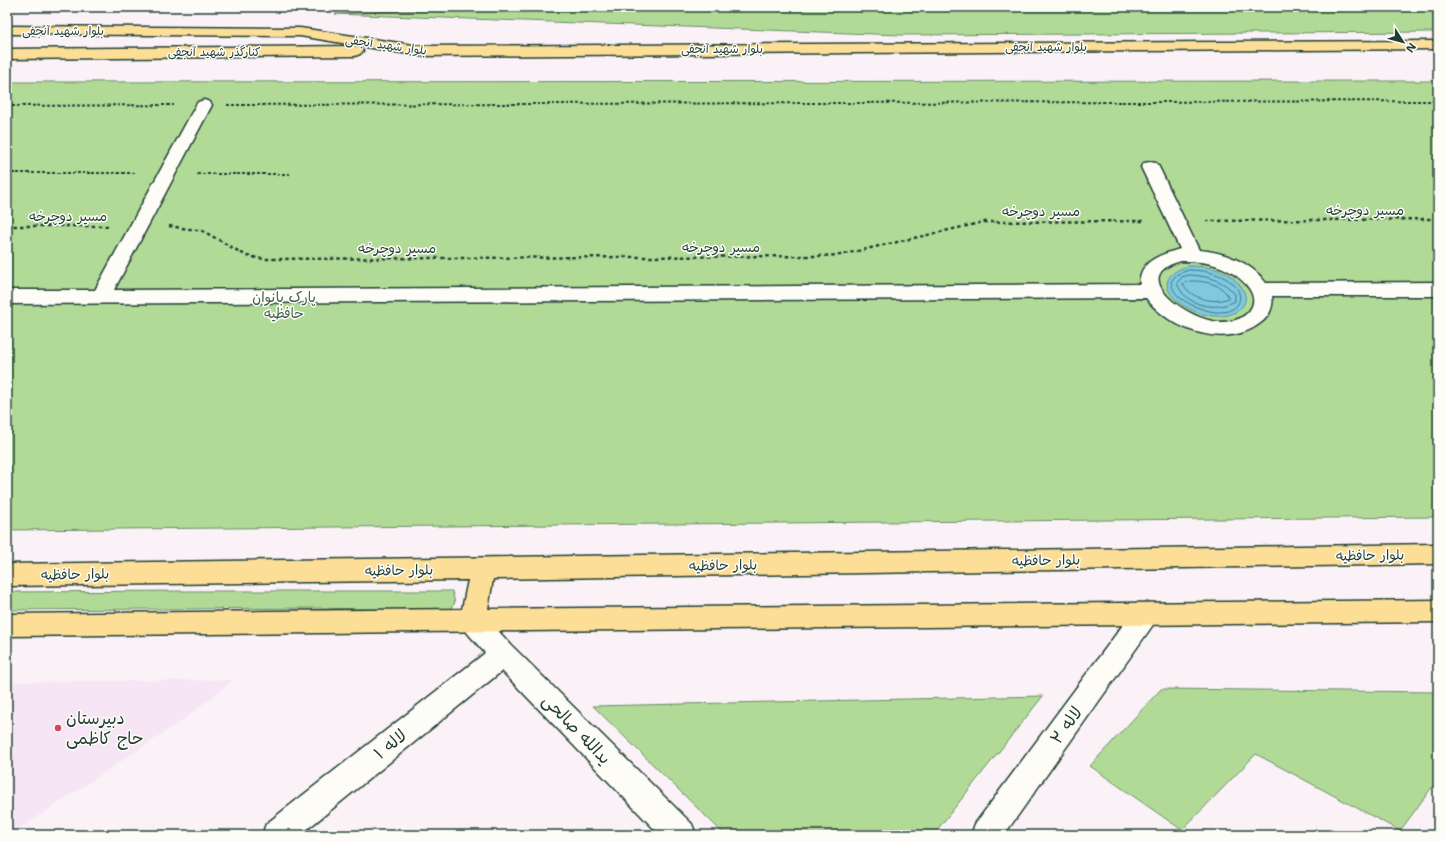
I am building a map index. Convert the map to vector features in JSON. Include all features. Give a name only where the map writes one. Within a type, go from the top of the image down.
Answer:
[{"type":"main road","name":"بلوار شهید آنجفی","points":[[7,30],[300,32],[420,51],[1438,45]]},
{"type":"main road","name":"کنارگذر شهید آنجفی","points":[[7,54],[420,51]]},
{"type":"main road","name":"بلوار حافظیه","points":[[7,575],[482,570],[1438,554]]},
{"type":"main road","points":[[474,621],[482,570]]},
{"type":"main road","points":[[7,625],[1438,611]]},
{"type":"street","points":[[101,296],[204,105]]},
{"type":"street","points":[[1150,167],[1192,255]]},
{"type":"street","points":[[1180,255],[1192,255],[1218,259],[1236,267],[1251,278],[1261,290],[1264,303],[1260,314],[1250,323],[1234,328],[1214,328],[1193,323],[1175,315],[1160,303],[1152,291],[1149,278],[1154,267],[1165,260],[1180,255]]},
{"type":"street","points":[[1261,290],[1438,289]]},
{"type":"street","points":[[7,297],[1152,291]]},
{"type":"street","name":"لاله ۲","points":[[986,835],[1146,614]]},
{"type":"street","name":"یدالله صالحی","points":[[474,621],[503,654],[681,835]]},
{"type":"street","name":"لاله ۱","points":[[277,835],[503,654]]},
{"type":"path","points":[[7,106],[1438,101]]},
{"type":"path","name":"مسیر دوچرخه","points":[[7,226],[175,226],[203,231],[247,256],[264,259],[840,255],[984,222],[1438,219]]},
{"type":"shaded area","points":[[233,680],[183,720],[10,835],[7,835],[7,682]]},
{"type":"green space","points":[[483,7],[1438,7],[1438,32],[901,35],[335,14]]},
{"type":"green space","name":"پارک بانوان حافظیه","points":[[1438,81],[1438,517],[7,530],[7,82]]},
{"type":"green space","points":[[452,591],[455,603],[448,611],[318,608],[7,610],[7,592]]},
{"type":"green space","points":[[1161,689],[1438,692],[1438,779],[1400,831],[1256,754],[1182,830],[1090,766]]},
{"type":"green space","points":[[1043,696],[933,835],[725,835],[593,706]]},
{"type":"water","points":[[1188,266],[1213,268],[1234,279],[1243,290],[1245,296],[1245,302],[1242,307],[1228,315],[1215,316],[1187,308],[1176,300],[1169,291],[1167,282],[1173,273]]},
{"type":"place","name":"دبیرستان حاج کاظمی","points":[[58,728]]}]
